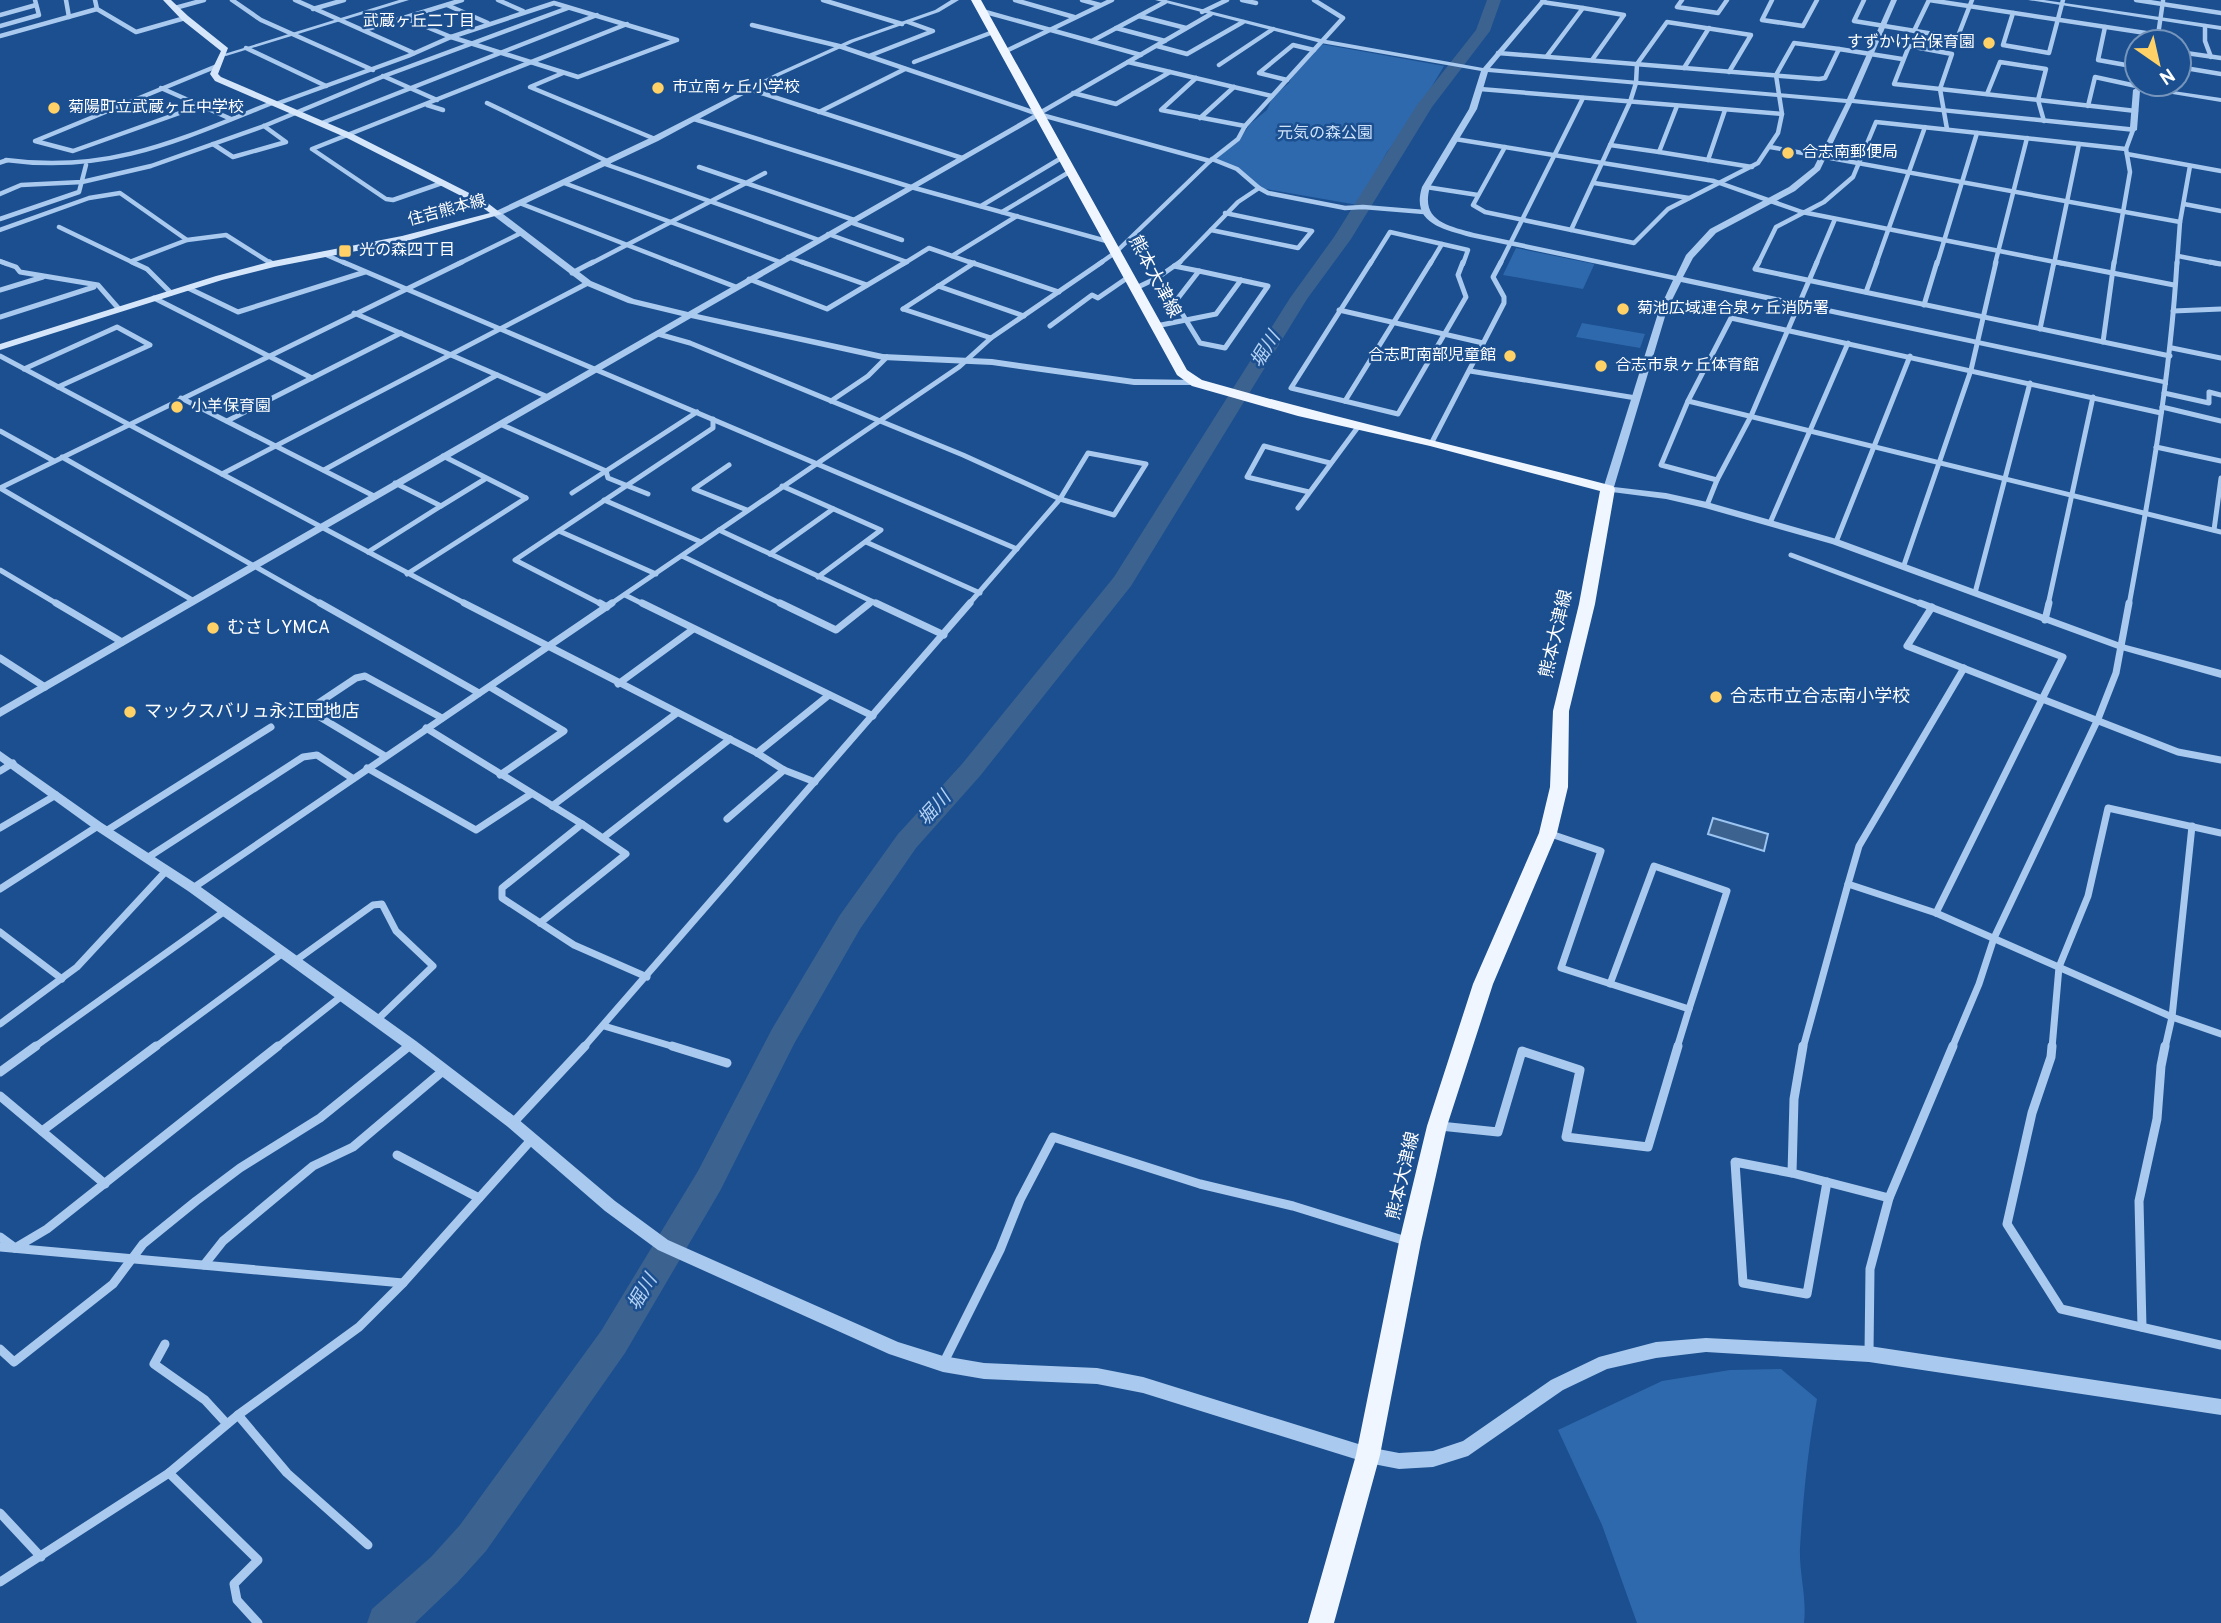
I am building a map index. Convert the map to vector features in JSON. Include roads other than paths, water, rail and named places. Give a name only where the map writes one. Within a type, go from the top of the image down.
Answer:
[{"type":"main road","points":[[167,0],[185,18],[221,45],[223,55],[217,66]]},
{"type":"main road","name":"熊本大津線","points":[[976,0],[1182,372],[1197,383]]},
{"type":"main road","name":"住吉熊本線","points":[[217,66],[214,74],[218,79],[350,136],[497,214]]},
{"type":"main road","name":"住吉熊本線","points":[[0,347],[273,264],[403,239],[497,214]]},
{"type":"main road","points":[[1197,383],[1250,399],[1432,442],[1608,489]]},
{"type":"main road","name":"熊本大津線","points":[[1321,1623],[1368,1455],[1410,1242],[1437,1126],[1483,984],[1548,833],[1559,787],[1561,710],[1587,604],[1608,489]]},
{"type":"street","points":[[66,0],[69,17]]},
{"type":"street","points":[[95,0],[97,9]]},
{"type":"street","points":[[174,8],[204,0]]},
{"type":"street","points":[[232,0],[249,13],[292,34],[437,100]]},
{"type":"street","points":[[295,0],[414,52]]},
{"type":"street","points":[[313,9],[344,0]]},
{"type":"street","points":[[223,55],[406,0]]},
{"type":"street","points":[[364,31],[462,0]]},
{"type":"street","points":[[498,0],[524,12]]},
{"type":"street","points":[[823,0],[933,32],[869,57]]},
{"type":"street","points":[[942,0],[954,2]]},
{"type":"street","points":[[1015,0],[1075,18]]},
{"type":"street","points":[[1082,0],[1101,5]]},
{"type":"street","points":[[1004,51],[1112,0]]},
{"type":"street","points":[[1202,12],[1227,0]]},
{"type":"street","points":[[1242,0],[1256,3]]},
{"type":"street","points":[[193,888],[959,367],[990,338],[1059,292],[1238,139],[1245,126],[1343,18],[1314,0]]},
{"type":"street","points":[[1682,0],[1677,7],[1718,13],[1727,0]]},
{"type":"street","points":[[1772,0],[1762,20],[1803,26],[1817,0]]},
{"type":"street","points":[[1864,0],[1854,21],[1958,36],[1972,0]]},
{"type":"street","points":[[1895,0],[1824,156],[1806,179],[1713,231],[1689,257],[1663,310],[1608,489],[1666,496],[1707,505],[1836,542],[2123,648],[2221,674]]},
{"type":"street","points":[[1914,31],[1929,0],[2123,30]]},
{"type":"street","points":[[2031,0],[2062,2],[2221,29]]},
{"type":"street","points":[[2136,0],[2163,2],[2221,13]]},
{"type":"street","points":[[2211,11],[2213,0]]},
{"type":"street","points":[[2,160],[47,167],[86,165],[120,158],[326,86],[451,37],[555,1],[677,40],[578,77],[451,37],[405,18]]},
{"type":"street","points":[[1092,41],[1162,1],[1321,41],[1485,70],[1850,101],[2133,130]]},
{"type":"street","points":[[1424,212],[1421,198],[1473,109],[1485,70],[1543,1],[1624,15],[1592,60]]},
{"type":"street","points":[[0,15],[35,2],[39,15],[0,26]]},
{"type":"street","points":[[954,2],[905,23],[839,46],[749,89],[607,163],[497,214],[572,273],[588,283],[631,301],[832,348],[887,357],[1008,363],[1123,381],[1197,383]]},
{"type":"street","points":[[2013,13],[2003,45],[2049,53],[2062,2]]},
{"type":"street","points":[[2160,28],[2163,2]]},
{"type":"street","points":[[447,5],[489,24]]},
{"type":"street","points":[[0,194],[21,185],[82,182],[134,171],[264,126],[384,76],[570,7]]},
{"type":"street","points":[[1547,57],[1583,8]]},
{"type":"street","points":[[0,36],[97,9],[136,32],[185,18]]},
{"type":"street","points":[[982,11],[1141,55]]},
{"type":"street","points":[[0,713],[1211,14]]},
{"type":"street","points":[[322,123],[598,15]]},
{"type":"street","points":[[1139,16],[1187,28]]},
{"type":"street","points":[[1157,46],[1187,54],[1243,22]]},
{"type":"street","points":[[1571,230],[1630,102],[1636,83],[1637,64],[1667,22],[1751,35],[1729,72]]},
{"type":"street","points":[[442,183],[386,200],[312,149],[628,24]]},
{"type":"street","points":[[752,25],[839,46],[1038,114],[1211,160],[1237,169],[1268,193],[1345,208],[1355,205],[1393,212],[1424,212],[1456,230],[2165,383]]},
{"type":"street","points":[[2205,26],[2205,41],[2211,57]]},
{"type":"street","points":[[2105,27],[2098,60],[2123,64]]},
{"type":"street","points":[[1116,28],[1165,41]]},
{"type":"street","points":[[1684,68],[1709,28]]},
{"type":"street","points":[[1219,65],[1273,29]]},
{"type":"street","points":[[914,62],[993,32]]},
{"type":"street","points":[[1505,147],[1474,205],[1485,212],[1634,243],[1656,219],[1689,198],[1752,167],[1770,147],[1778,132],[1782,114],[1776,75],[1794,43],[1902,59]]},
{"type":"street","points":[[1287,80],[1259,73],[1293,45],[1314,50]]},
{"type":"street","points":[[1947,129],[1940,89],[1952,54],[1909,46],[1894,84],[1940,89],[1987,94],[2136,111]]},
{"type":"street","points":[[246,48],[326,86]]},
{"type":"street","points":[[1498,53],[1823,79],[1839,49]]},
{"type":"street","points":[[2193,54],[2221,58]]},
{"type":"street","points":[[1128,62],[1272,96]]},
{"type":"street","points":[[1987,94],[2000,62],[2046,69],[2038,100],[2044,121]]},
{"type":"street","points":[[202,106],[73,151],[35,141],[217,66]]},
{"type":"street","points":[[820,112],[905,69]]},
{"type":"street","points":[[2193,69],[2221,74]]},
{"type":"street","points":[[563,72],[530,87],[655,139]]},
{"type":"street","points":[[1073,93],[1116,104],[1171,72]]},
{"type":"street","points":[[2088,106],[2095,77],[2123,82]]},
{"type":"street","points":[[1196,78],[1161,110],[1245,126]]},
{"type":"street","points":[[1200,118],[1234,87]]},
{"type":"street","points":[[161,88],[231,119]]},
{"type":"street","points":[[749,89],[962,158]]},
{"type":"street","points":[[1480,89],[1782,114]]},
{"type":"street","points":[[2193,95],[2221,100]]},
{"type":"street","points":[[1432,442],[1504,303],[1504,297],[1493,277],[1508,242],[1583,98]]},
{"type":"street","points":[[2103,342],[2121,212],[2130,172],[2127,151],[2133,130],[2137,98]]},
{"type":"street","points":[[487,103],[607,163],[818,240]]},
{"type":"street","points":[[426,105],[443,110]]},
{"type":"street","points":[[1659,152],[1677,106]]},
{"type":"street","points":[[1708,160],[1725,110]]},
{"type":"street","points":[[694,119],[1114,247]]},
{"type":"street","points":[[2170,356],[1755,269],[1776,227],[1839,191],[1853,177],[1876,121],[2079,144],[2221,171]]},
{"type":"street","points":[[213,144],[233,158],[286,142],[264,126]]},
{"type":"street","points":[[1866,292],[1925,127]]},
{"type":"street","points":[[1924,305],[1977,133]]},
{"type":"street","points":[[1904,565],[1971,370],[2027,138]]},
{"type":"street","points":[[1455,139],[1721,184],[1802,212],[2174,285]]},
{"type":"street","points":[[2040,329],[2079,144]]},
{"type":"street","points":[[1610,145],[1752,167]]},
{"type":"street","points":[[1770,147],[2180,222]]},
{"type":"street","points":[[981,206],[1063,157]]},
{"type":"street","points":[[0,219],[79,192],[86,165]]},
{"type":"street","points":[[1869,1354],[1870,1269],[1889,1198],[1979,984],[1994,938],[2098,719],[2123,648],[2172,348],[2172,311],[2180,222],[2190,166]]},
{"type":"street","points":[[699,167],[902,240]]},
{"type":"street","points":[[1002,212],[1071,171]]},
{"type":"street","points":[[572,273],[765,173]]},
{"type":"street","points":[[564,183],[670,222],[867,285]]},
{"type":"street","points":[[1594,183],[1689,198]]},
{"type":"street","points":[[1426,187],[1478,195]]},
{"type":"street","points":[[1136,288],[1152,283],[1174,266],[1212,230],[1235,201],[1259,188]]},
{"type":"street","points":[[0,230],[89,198],[120,193],[187,240]]},
{"type":"street","points":[[522,204],[736,287]]},
{"type":"street","points":[[2184,204],[2221,211]]},
{"type":"street","points":[[1212,230],[1298,248],[1312,231],[1226,213]]},
{"type":"street","points":[[952,256],[1017,216]]},
{"type":"street","points":[[1707,505],[1717,480],[1751,416],[1811,281],[1835,219]]},
{"type":"street","points":[[59,227],[151,271],[171,293]]},
{"type":"street","points":[[1390,232],[1442,244],[1468,250],[1458,275],[1466,297],[1398,415],[1292,388],[1390,232]]},
{"type":"street","points":[[194,601],[0,488],[521,233]]},
{"type":"street","points":[[828,234],[907,262]]},
{"type":"street","points":[[132,262],[187,240],[226,235],[273,264]]},
{"type":"street","points":[[1345,401],[1442,244]]},
{"type":"street","points":[[749,279],[827,309],[929,248],[1059,292]]},
{"type":"street","points":[[324,254],[1017,549]]},
{"type":"street","points":[[2178,256],[2221,264]]},
{"type":"street","points":[[0,263],[8,263],[20,272],[98,285],[119,309]]},
{"type":"street","points":[[974,263],[903,309],[990,338]]},
{"type":"street","points":[[1174,266],[1199,271],[1268,286],[1225,348],[1200,343],[1175,302],[1199,271]]},
{"type":"street","points":[[188,288],[238,312],[366,272]]},
{"type":"street","points":[[1050,326],[1092,295],[1098,298],[1130,276]]},
{"type":"street","points":[[0,290],[43,277]]},
{"type":"street","points":[[1156,326],[1216,314],[1241,280]]},
{"type":"street","points":[[222,474],[588,283]]},
{"type":"street","points":[[0,317],[98,285]]},
{"type":"street","points":[[938,286],[1024,316]]},
{"type":"street","points":[[154,299],[312,378]]},
{"type":"street","points":[[2172,311],[2221,309]]},
{"type":"street","points":[[1339,310],[1483,343]]},
{"type":"street","points":[[354,313],[548,397]]},
{"type":"street","points":[[1717,480],[1661,465],[1688,401],[1731,317],[2093,397],[2221,421]]},
{"type":"street","points":[[24,369],[117,327],[150,345],[58,387]]},
{"type":"street","points":[[227,421],[401,333]]},
{"type":"street","points":[[513,1123],[604,1026],[944,635],[1060,499],[1088,453],[1146,464],[1114,516],[1060,499],[690,343],[658,334]]},
{"type":"street","points":[[1770,523],[1848,343]]},
{"type":"street","points":[[2172,348],[2221,358]]},
{"type":"street","points":[[0,356],[546,647],[757,753],[785,770],[815,782]]},
{"type":"street","points":[[1836,542],[1910,356]]},
{"type":"street","points":[[831,401],[868,376],[887,357]]},
{"type":"street","points":[[1470,371],[1636,398]]},
{"type":"street","points":[[324,470],[497,375]]},
{"type":"street","points":[[1975,593],[2030,383]]},
{"type":"street","points":[[2164,393],[2209,403],[2209,392],[2221,395]]},
{"type":"street","points":[[2045,620],[2093,397]]},
{"type":"street","points":[[181,398],[374,496]]},
{"type":"street","points":[[1688,401],[2218,531],[2221,478]]},
{"type":"street","points":[[572,493],[697,412]]},
{"type":"street","points":[[607,607],[515,560],[713,428],[713,419]]},
{"type":"street","points":[[499,424],[606,471]]},
{"type":"street","points":[[1298,508],[1358,426]]},
{"type":"street","points":[[0,431],[54,461]]},
{"type":"street","points":[[1309,492],[1247,477],[1264,446],[1330,463]]},
{"type":"street","points":[[2156,447],[2221,461]]},
{"type":"street","points":[[407,574],[526,498],[443,456]]},
{"type":"street","points":[[62,457],[479,694]]},
{"type":"street","points":[[729,465],[694,489],[747,510]]},
{"type":"street","points":[[606,471],[608,478],[648,494]]},
{"type":"street","points":[[368,552],[485,479]]},
{"type":"street","points":[[395,483],[441,506]]},
{"type":"street","points":[[782,486],[881,530],[818,577]]},
{"type":"street","points":[[604,500],[701,542]]},
{"type":"street","points":[[770,554],[833,509]]},
{"type":"street","points":[[719,530],[944,635]]},
{"type":"street","points":[[559,531],[656,574]]},
{"type":"street","points":[[866,541],[980,593]]},
{"type":"street","points":[[1791,555],[2063,657],[1936,913]]},
{"type":"street","points":[[681,556],[836,630],[873,602]]},
{"type":"street","points":[[0,570],[122,642]]},
{"type":"street","points":[[625,595],[873,716]]},
{"type":"street","points":[[1932,607],[1907,646],[2178,752],[2221,760]]},
{"type":"street","points":[[618,684],[692,629]]},
{"type":"street","points":[[0,658],[45,687]]},
{"type":"street","points":[[1792,1173],[1794,1099],[1805,1034],[1859,846],[1964,668]]},
{"type":"street","points":[[385,756],[313,713],[311,709],[356,678],[365,676],[442,718]]},
{"type":"street","points":[[490,687],[564,731],[500,775]]},
{"type":"street","points":[[757,753],[829,695]]},
{"type":"street","points":[[552,806],[677,713]]},
{"type":"street","points":[[0,889],[271,727]]},
{"type":"street","points":[[426,728],[625,851],[624,858],[540,923]]},
{"type":"street","points":[[604,837],[730,740]]},
{"type":"street","points":[[0,755],[102,829],[193,888],[411,1045],[513,1123],[610,1206],[663,1244],[895,1349],[984,1371],[1097,1376],[1143,1385],[1368,1455],[1399,1461],[1433,1459],[1468,1448],[1558,1385],[1605,1362],[1656,1350],[1706,1345],[1869,1354],[2221,1407]]},
{"type":"street","points":[[148,859],[303,757],[317,755],[352,778]]},
{"type":"street","points":[[0,771],[13,763]]},
{"type":"street","points":[[367,768],[476,830],[531,794]]},
{"type":"street","points":[[727,819],[785,770]]},
{"type":"street","points":[[0,828],[56,795]]},
{"type":"street","points":[[2221,833],[2108,808],[2088,897],[2059,967],[2051,1057],[2032,1113],[2007,1224],[2061,1309],[2221,1345]]},
{"type":"street","points":[[582,824],[502,888],[500,893],[506,901],[574,944],[647,977]]},
{"type":"street","points":[[2142,1327],[2139,1201],[2157,1119],[2161,1066],[2172,1017],[2192,827]]},
{"type":"street","points":[[1548,833],[1601,851],[1561,968],[1689,1009]]},
{"type":"street","points":[[1437,1126],[1498,1132],[1522,1051],[1580,1070],[1566,1137],[1648,1147],[1727,891],[1654,866],[1610,984]]},
{"type":"street","points":[[0,1024],[77,967],[166,871]]},
{"type":"street","points":[[1848,884],[1936,913],[2172,1017],[2221,1034]]},
{"type":"street","points":[[42,1131],[289,958],[373,905],[382,904],[396,930],[433,966],[377,1020]]},
{"type":"street","points":[[0,1072],[225,911]]},
{"type":"street","points":[[0,932],[62,979]]},
{"type":"street","points":[[15,1248],[47,1229],[343,995]]},
{"type":"street","points":[[604,1026],[727,1063]]},
{"type":"street","points":[[0,1349],[14,1362],[113,1284],[143,1244],[196,1200],[240,1168],[320,1118],[411,1045]]},
{"type":"street","points":[[204,1265],[223,1241],[313,1166],[353,1147],[444,1070]]},
{"type":"street","points":[[0,1096],[105,1184]]},
{"type":"street","points":[[943,1363],[1000,1250],[1020,1200],[1053,1137],[1200,1184],[1293,1206],[1410,1242]]},
{"type":"street","points":[[0,1583],[169,1473],[237,1415],[359,1327],[403,1283],[532,1139]]},
{"type":"street","points":[[397,1155],[479,1198]]},
{"type":"street","points":[[1827,1182],[1807,1294],[1743,1283],[1735,1162],[1792,1173],[1827,1182],[1889,1198]]},
{"type":"street","points":[[0,1237],[15,1248]]},
{"type":"street","points":[[0,1247],[403,1283]]},
{"type":"street","points":[[165,1344],[154,1364],[205,1400],[227,1424]]},
{"type":"street","points":[[237,1415],[287,1473],[368,1545]]},
{"type":"street","points":[[169,1473],[258,1560],[234,1584],[237,1600],[258,1623]]},
{"type":"street","points":[[0,1513],[41,1557]]},
{"type":"waterway","name":"堀川","points":[[386,1623],[444,1570],[473,1538],[613,1342],[709,1181],[783,1037],[850,922],[907,841],[971,770],[1123,581],[1299,298],[1342,239],[1425,105],[1483,31],[1494,0]]},
{"type":"place","name":"すずかけ台保育園","points":[[1989,43]]},
{"type":"place","name":"市立南ヶ丘小学校","points":[[658,88]]},
{"type":"place","name":"菊陽町立武蔵ヶ丘中学校","points":[[54,108]]},
{"type":"place","name":"合志南郵便局","points":[[1788,153]]},
{"type":"place","name":"光の森四丁目","points":[[345,251]]},
{"type":"place","name":"菊池広域連合泉ヶ丘消防署","points":[[1623,309]]},
{"type":"place","name":"合志町南部児童館","points":[[1510,356]]},
{"type":"place","name":"合志市泉ヶ丘体育館","points":[[1601,366]]},
{"type":"place","name":"小羊保育園","points":[[177,407]]},
{"type":"place","name":"むさしYMCA","points":[[213,628]]},
{"type":"place","name":"合志市立合志南小学校","points":[[1716,697]]},
{"type":"place","name":"マックスバリュ永江団地店","points":[[130,712]]},
{"type":"district","name":"武蔵ヶ丘二丁目","points":[[419,22]]},
{"type":"park label","name":"元気の森公園","points":[[1325,134]]}]
